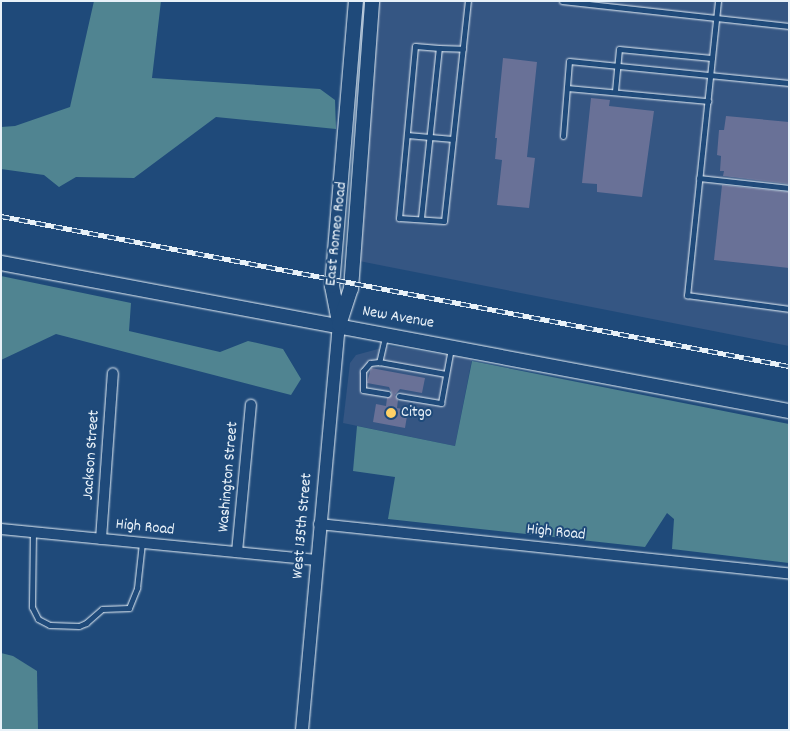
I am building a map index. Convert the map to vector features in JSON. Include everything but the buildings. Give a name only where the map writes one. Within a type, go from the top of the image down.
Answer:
[{"type":"main road","name":"East Romeo Road","points":[[339,325],[332,286],[356,1]]},
{"type":"main road","name":"East Romeo Road","points":[[339,325],[351,289],[372,1]]},
{"type":"main road","name":"New Avenue","points":[[1,263],[451,345],[789,411]]},
{"type":"street","name":"West 135th Street","points":[[302,730],[319,524],[339,325]]},
{"type":"street","name":"Jackson Street","points":[[101,539],[113,373]]},
{"type":"street","name":"Washington Street","points":[[237,552],[251,405]]},
{"type":"street","name":"High Road","points":[[319,524],[789,572]]},
{"type":"street","name":"High Road","points":[[1,529],[316,560]]},
{"type":"lane","points":[[463,49],[415,46],[398,218],[444,221],[463,49],[468,1]]},
{"type":"lane","points":[[562,1],[789,26]]},
{"type":"lane","points":[[718,1],[687,295],[789,309]]},
{"type":"lane","points":[[421,218],[439,48]]},
{"type":"lane","points":[[615,91],[619,49],[712,58]]},
{"type":"lane","points":[[563,136],[569,61],[789,83]]},
{"type":"lane","points":[[567,88],[708,101]]},
{"type":"lane","points":[[407,135],[453,139]]},
{"type":"lane","points":[[699,178],[789,188]]},
{"type":"lane","points":[[379,362],[386,334]]},
{"type":"lane","points":[[399,396],[441,403],[451,345]]},
{"type":"lane","points":[[388,394],[363,390],[363,371],[370,363],[379,362],[446,374]]},
{"type":"lane","points":[[33,532],[32,607],[38,619],[50,625],[79,626],[86,623],[102,609],[129,608],[137,588],[142,543]]},
{"type":"shaded area","points":[[378,1],[789,1],[789,346],[359,261]]},
{"type":"shaded area","points":[[389,346],[472,359],[455,446],[343,423],[350,363],[356,355]]},
{"type":"green space","points":[[94,1],[161,1],[152,78],[320,89],[335,100],[336,129],[216,117],[134,178],[76,177],[59,187],[44,175],[1,169],[1,127],[15,126],[70,107]]},
{"type":"green space","points":[[1,276],[131,303],[129,331],[220,352],[248,341],[283,349],[301,379],[291,395],[56,334],[1,360]]},
{"type":"green space","points":[[472,361],[789,424],[789,563],[672,549],[674,519],[667,513],[645,547],[388,519],[395,477],[353,471],[357,426],[455,446]]},
{"type":"green space","points":[[1,653],[13,656],[37,671],[38,730],[1,730]]},
{"type":"railway","points":[[1,216],[789,366]]},
{"type":"place","name":"Citgo","points":[[391,413]]}]
